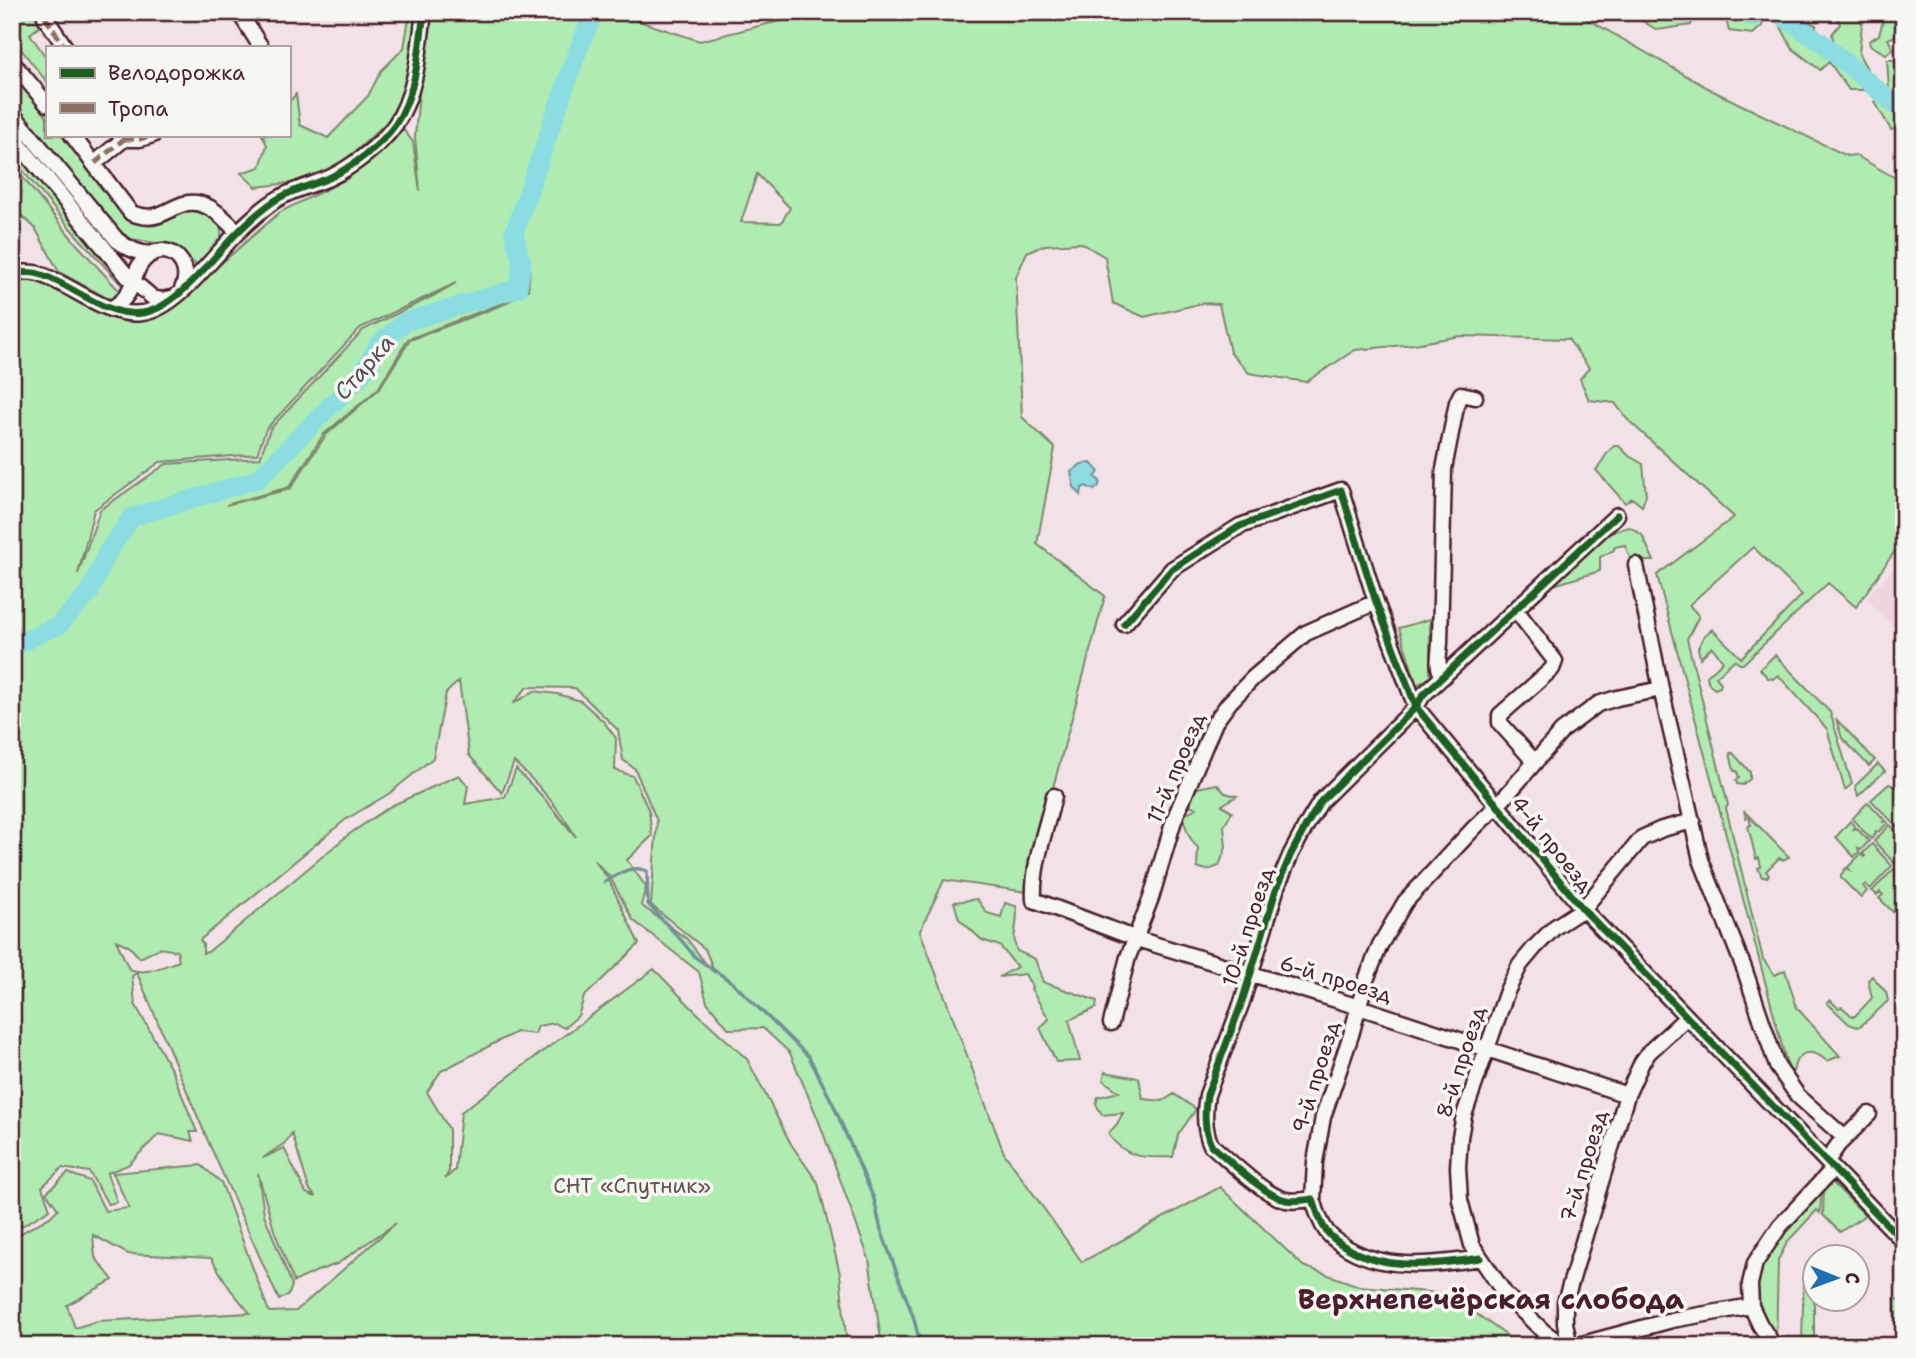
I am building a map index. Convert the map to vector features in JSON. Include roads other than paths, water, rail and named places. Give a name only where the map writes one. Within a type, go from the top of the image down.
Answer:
[{"type":"street","points":[[239,12],[260,46]]},
{"type":"street","points":[[12,273],[37,273],[122,313],[151,312],[178,294],[238,232],[273,202],[331,177],[376,145],[394,127],[410,92],[425,12]]},
{"type":"street","points":[[45,14],[64,46]]},
{"type":"street","points":[[12,62],[46,103]]},
{"type":"street","points":[[12,113],[117,240],[126,247],[145,254],[162,251],[171,253],[193,270],[204,269]]},
{"type":"street","points":[[12,136],[149,296],[166,300],[178,294],[186,278],[184,265]]},
{"type":"street","points":[[73,136],[131,213],[142,218],[158,216],[182,205],[196,203],[216,211],[238,232]]},
{"type":"street","points":[[95,163],[123,137],[140,139],[149,136]]},
{"type":"street","points":[[110,309],[122,302],[138,280],[143,261],[152,254]]},
{"type":"street","points":[[1443,677],[1438,663],[1444,469],[1457,402],[1461,394],[1475,397]]},
{"type":"street","name":"4-й проезд","points":[[1124,624],[1172,569],[1228,532],[1341,490],[1376,602],[1416,707],[1583,909],[1904,1242]]},
{"type":"street","name":"10-й проезд","points":[[1313,1199],[1288,1201],[1264,1189],[1211,1145],[1206,1135],[1207,1095],[1250,974],[1277,887],[1291,854],[1321,801],[1416,707],[1423,695],[1617,515]]},
{"type":"street","points":[[1636,565],[1661,689],[1701,860],[1744,968],[1777,1066],[1798,1096],[1845,1138]]},
{"type":"street","name":"11-й проезд","points":[[1111,1023],[1128,957],[1137,939],[1174,820],[1215,722],[1253,678],[1306,633],[1376,602]]},
{"type":"street","points":[[1516,610],[1555,661],[1552,668],[1500,715],[1499,719],[1532,759]]},
{"type":"street","name":"9-й проезд","points":[[1313,1199],[1315,1162],[1323,1117],[1366,980],[1380,945],[1405,902],[1498,805],[1562,731],[1598,704],[1661,689]]},
{"type":"street","name":"6-й проезд","points":[[1054,796],[1033,884],[1034,900],[1137,939],[1359,1007],[1628,1095]]},
{"type":"street","name":"8-й проезд","points":[[1571,1346],[1561,1344],[1521,1311],[1505,1294],[1472,1245],[1460,1200],[1458,1167],[1464,1115],[1507,991],[1520,965],[1555,927],[1583,909],[1642,838],[1662,829],[1693,821]]},
{"type":"street","name":"7-й проезд","points":[[1571,1346],[1565,1323],[1565,1301],[1628,1095],[1649,1052],[1687,1017]]},
{"type":"street","points":[[1774,1346],[1751,1306],[1750,1284],[1755,1263],[1780,1226],[1830,1165],[1845,1138],[1870,1114]]},
{"type":"street","points":[[1313,1199],[1325,1230],[1340,1243],[1361,1255],[1404,1263],[1441,1264],[1480,1258]]},
{"type":"street","points":[[1571,1346],[1672,1320],[1751,1306]]},
{"type":"water","points":[[1091,463],[1099,472],[1095,477],[1100,481],[1099,486],[1094,490],[1086,486],[1082,488],[1081,495],[1074,487],[1071,472],[1081,464]]},
{"type":"waterway","name":"Старка","points":[[12,647],[59,625],[90,592],[107,553],[132,517],[258,479],[362,374],[379,344],[405,322],[518,288],[522,264],[514,233],[575,58],[594,12]]},
{"type":"waterway","name":"Старка","points":[[1740,12],[1753,17],[1764,12]]},
{"type":"waterway","name":"Старка","points":[[1776,12],[1821,42],[1904,112]]},
{"type":"waterway","points":[[605,882],[630,869],[647,871],[648,904],[695,957],[733,983],[809,1057],[833,1104],[874,1199],[881,1230],[913,1316],[921,1346]]},
{"type":"district","name":"Верхнепечёрская слобода","points":[[1491,1299]]},
{"type":"park label","name":"СНТ «Спутник»","points":[[632,1186]]}]
